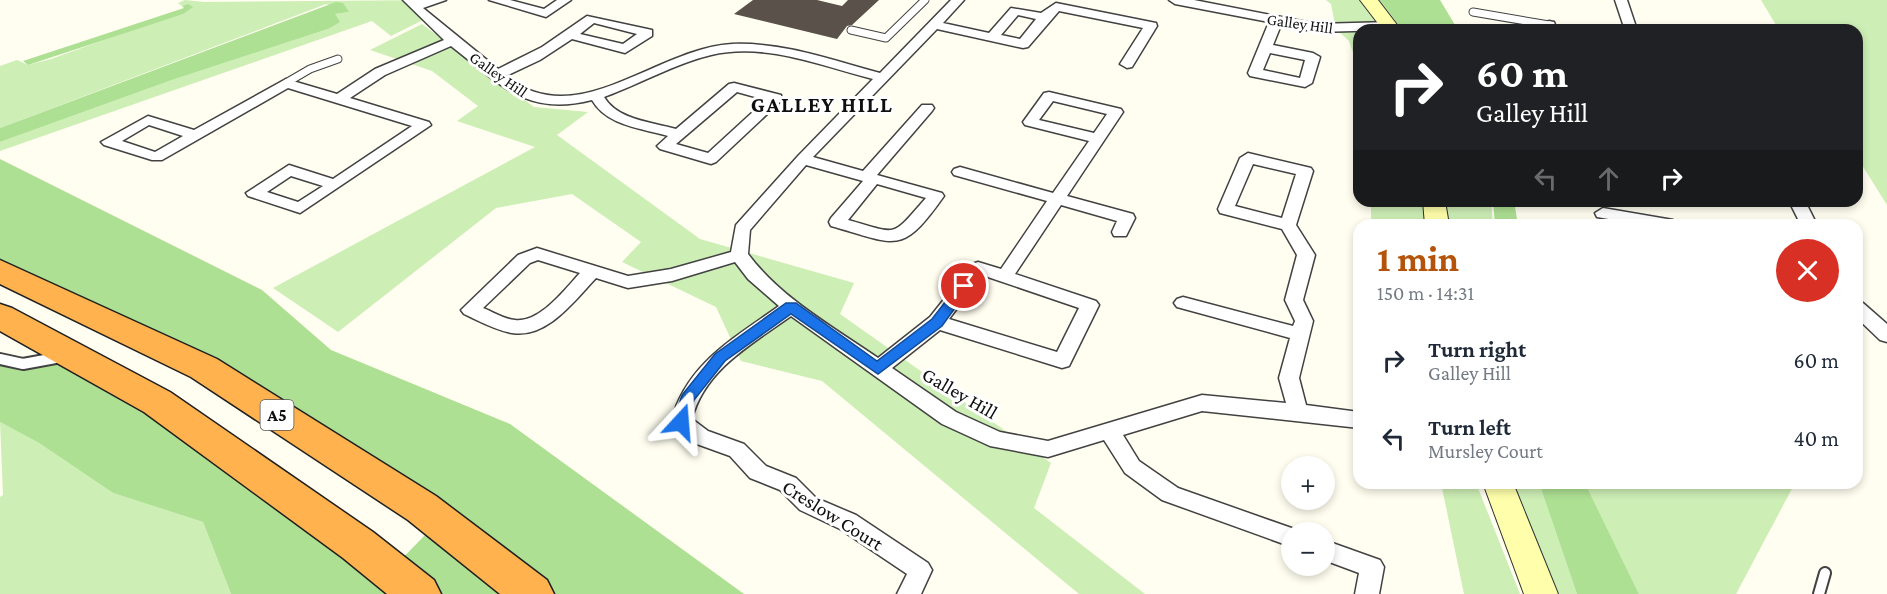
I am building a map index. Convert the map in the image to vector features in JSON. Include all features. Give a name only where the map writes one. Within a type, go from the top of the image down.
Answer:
[{"type":"highway","name":"A5","points":[[0,271],[204,368],[422,508],[532,594]]},
{"type":"highway","points":[[0,316],[156,402],[358,545],[419,594]]},
{"type":"street","points":[[411,3],[440,0]]},
{"type":"street","points":[[495,0],[546,13],[565,0]]},
{"type":"street","points":[[593,272],[540,321],[529,327],[514,327],[470,310],[524,259],[537,254],[628,282],[639,282],[739,255],[742,229],[803,159],[958,0]]},
{"type":"street","name":"Galley Hill","points":[[1176,0],[1202,3],[1317,28],[1353,28]]},
{"type":"street","points":[[1370,0],[1388,24]]},
{"type":"street","points":[[1621,0],[1628,24]]},
{"type":"street","name":"Galley Hill","points":[[411,3],[452,41],[528,97],[565,100],[596,95],[706,51],[733,48],[765,48],[884,78]]},
{"type":"street","points":[[934,25],[1023,44],[1044,16],[1056,7],[1151,26],[1127,64]]},
{"type":"street","points":[[992,37],[1015,11],[1044,16]]},
{"type":"street","points":[[498,74],[540,56],[592,19],[647,33],[625,49],[570,35]]},
{"type":"street","points":[[1265,48],[1276,20]]},
{"type":"street","points":[[341,98],[380,72],[452,41]]},
{"type":"street","points":[[195,135],[286,82],[424,125],[334,184]]},
{"type":"street","points":[[734,87],[776,98],[711,159],[665,146],[678,134],[734,87]]},
{"type":"street","points":[[596,95],[605,110],[614,116],[678,134]]},
{"type":"street","points":[[1005,276],[1100,139],[1116,112],[1049,96],[1030,122],[1100,139]]},
{"type":"street","points":[[803,159],[869,178],[936,196],[905,233],[893,238],[837,222],[869,178],[927,108]]},
{"type":"street","points":[[1288,225],[1305,171],[1248,158],[1226,209],[1288,225],[1306,255],[1294,300],[1304,321],[1289,378],[1298,411]]},
{"type":"street","points":[[960,172],[1056,200],[1123,225],[1135,202]]},
{"type":"street","points":[[1603,213],[1638,219]]},
{"type":"street","name":"Galley Hill","points":[[739,255],[754,275],[791,307],[949,418],[997,440],[1048,448],[1110,432],[1202,403],[1298,411],[1353,419]]},
{"type":"street","points":[[878,369],[937,322],[978,268],[1090,305],[1062,362],[937,322]]},
{"type":"street","points":[[1183,303],[1300,334]]},
{"type":"street","name":"Creslow Court","points":[[791,307],[720,357],[687,399],[681,422],[702,438],[738,450],[758,472],[788,484],[808,504],[848,522],[920,570],[909,594]]},
{"type":"street","points":[[1863,313],[1887,335]]},
{"type":"street","points":[[1110,432],[1132,467],[1170,494],[1281,534]]},
{"type":"street","points":[[1500,489],[1541,594]]},
{"type":"street","points":[[1335,554],[1372,567],[1367,594]]},
{"type":"lane","points":[[851,30],[886,38],[925,0]]},
{"type":"lane","points":[[1473,12],[1535,24]]},
{"type":"lane","points":[[286,82],[310,69],[338,59]]},
{"type":"lane","points":[[0,359],[10,364],[39,364],[72,354]]},
{"type":"lane","points":[[1819,594],[1825,573]]},
{"type":"green space","points":[[185,0],[204,2],[440,0],[414,5],[425,19],[391,36],[372,21],[0,151],[0,142],[172,80],[328,29],[335,14],[349,12],[326,4],[0,128],[0,66],[17,60],[28,65],[51,59],[151,23],[183,14],[188,4],[182,6],[178,3]]},
{"type":"green space","points":[[1326,0],[1380,0],[1398,24],[1353,24],[1353,53],[1349,41],[1336,29],[1331,4]]},
{"type":"green space","points":[[1380,0],[1440,0],[1454,24],[1398,24]]},
{"type":"green space","points":[[1761,0],[1887,0],[1887,205],[1863,167],[1863,24],[1775,24]]},
{"type":"green space","points":[[336,2],[343,3],[349,12],[335,14],[340,22],[328,29],[172,80],[0,142],[0,128]]},
{"type":"green space","points":[[188,4],[193,7],[183,14],[28,65],[23,61],[184,8],[182,6]]},
{"type":"green space","points":[[422,24],[534,107],[588,112],[557,135],[700,239],[854,283],[840,314],[1051,463],[1034,508],[1145,594],[1079,594],[822,381],[741,361],[716,307],[622,262],[641,242],[572,194],[496,208],[338,332],[273,288],[535,147],[457,121],[478,106],[432,71],[370,50]]},
{"type":"green space","points":[[0,159],[262,290],[331,350],[510,424],[744,594],[231,594],[203,522],[113,493],[39,443],[0,422],[0,359],[11,364],[72,354],[390,571],[460,499],[438,521],[204,368],[0,271]]},
{"type":"green space","points":[[1371,207],[1492,207],[1492,219],[1371,219]]},
{"type":"green space","points":[[1494,207],[1515,207],[1517,219],[1494,219]]},
{"type":"green space","points":[[0,422],[39,443],[113,493],[203,522],[231,594],[0,594],[0,497],[3,495]]},
{"type":"green space","points":[[1442,489],[1478,489],[1520,594],[1464,594]]},
{"type":"green space","points":[[1500,489],[1541,489],[1577,594],[1541,594]]},
{"type":"green space","points":[[1541,489],[1588,489],[1639,594],[1577,594]]},
{"type":"green space","points":[[1588,489],[1792,489],[1736,594],[1639,594]]},
{"type":"building","points":[[753,0],[817,0],[842,6],[848,0],[879,0],[852,25],[847,26],[837,39],[734,14]]},
{"type":"district","name":"GALLEY HILL","points":[[822,104]]},
{"type":"route","points":[[681,422],[687,399],[720,357],[791,307],[878,369],[937,322],[964,286]]}]
